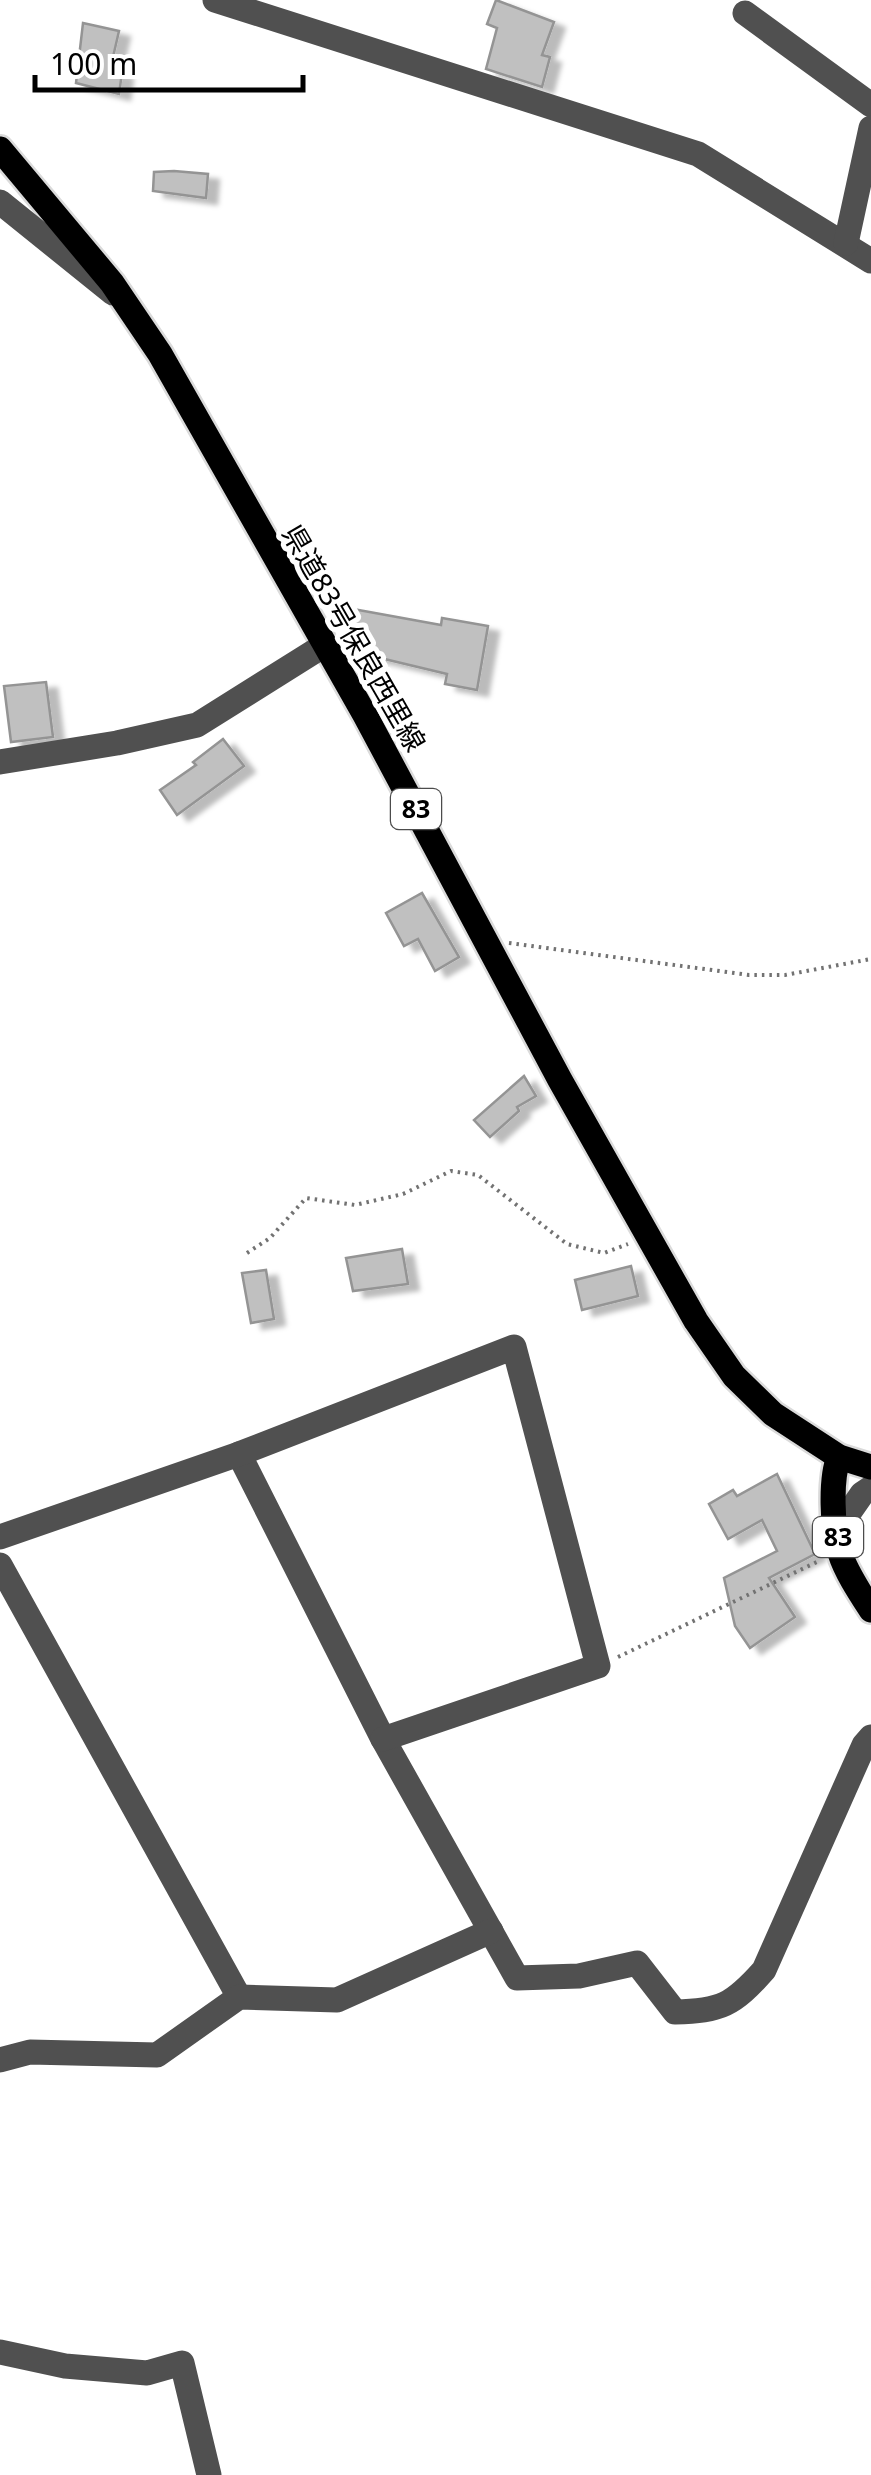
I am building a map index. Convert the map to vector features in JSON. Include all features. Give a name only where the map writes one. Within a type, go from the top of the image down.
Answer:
[{"type":"main road","name":"県道83号保良西里線","points":[[0,149],[126,303],[196,417],[365,715],[647,1238],[696,1321],[734,1376],[774,1414],[839,1457],[871,1467]]},
{"type":"main road","name":"83","points":[[839,1457],[833,1489],[838,1540],[871,1610]]},
{"type":"street","points":[[215,0],[698,154],[871,261]]},
{"type":"street","points":[[745,13],[871,106]]},
{"type":"street","points":[[846,243],[871,128]]},
{"type":"street","points":[[0,202],[126,303]]},
{"type":"street","points":[[0,762],[197,725],[324,646]]},
{"type":"street","points":[[0,1536],[239,1454],[514,1346],[598,1666],[383,1740]]},
{"type":"street","points":[[239,1454],[383,1740],[517,1978],[579,1976],[637,1963],[674,2012],[713,2011],[740,1997],[764,1970],[871,1736]]},
{"type":"street","points":[[838,1540],[862,1494],[871,1488]]},
{"type":"street","points":[[0,1566],[239,1997]]},
{"type":"street","points":[[0,2060],[30,2052],[157,2054],[239,1997],[337,2000],[490,1931]]},
{"type":"street","points":[[0,2352],[65,2366],[146,2372],[182,2363],[210,2475]]},
{"type":"path","points":[[485,940],[749,975],[786,975],[871,959]]},
{"type":"path","points":[[246,1253],[270,1238],[306,1198],[355,1205],[403,1194],[452,1171],[478,1175],[567,1244],[604,1253],[647,1238]]},
{"type":"path","points":[[598,1666],[838,1540]]},
{"type":"building","points":[[496,0],[554,22],[542,55],[550,57],[542,87],[486,69],[497,28],[487,24]]},
{"type":"building","points":[[83,23],[119,31],[110,70],[122,73],[119,94],[76,83]]},
{"type":"building","points":[[154,172],[208,174],[206,198],[153,191]]},
{"type":"building","points":[[353,609],[441,625],[442,618],[488,626],[477,690],[445,684],[447,674],[347,650]]},
{"type":"building","points":[[46,682],[53,737],[11,742],[4,686]]},
{"type":"building","points":[[223,739],[244,766],[177,815],[160,790],[196,765],[193,762]]},
{"type":"building","points":[[422,893],[459,957],[435,971],[418,939],[404,946],[386,913]]},
{"type":"building","points":[[524,1076],[536,1096],[517,1107],[519,1111],[490,1137],[474,1120]]},
{"type":"building","points":[[402,1249],[408,1284],[353,1291],[346,1258]]},
{"type":"building","points":[[631,1266],[638,1296],[582,1310],[575,1280]]},
{"type":"building","points":[[266,1270],[274,1319],[251,1323],[242,1273]]},
{"type":"building","points":[[777,1474],[815,1554],[769,1578],[795,1617],[750,1648],[735,1626],[724,1578],[777,1551],[762,1520],[728,1539],[709,1504],[733,1490],[737,1496]]}]
